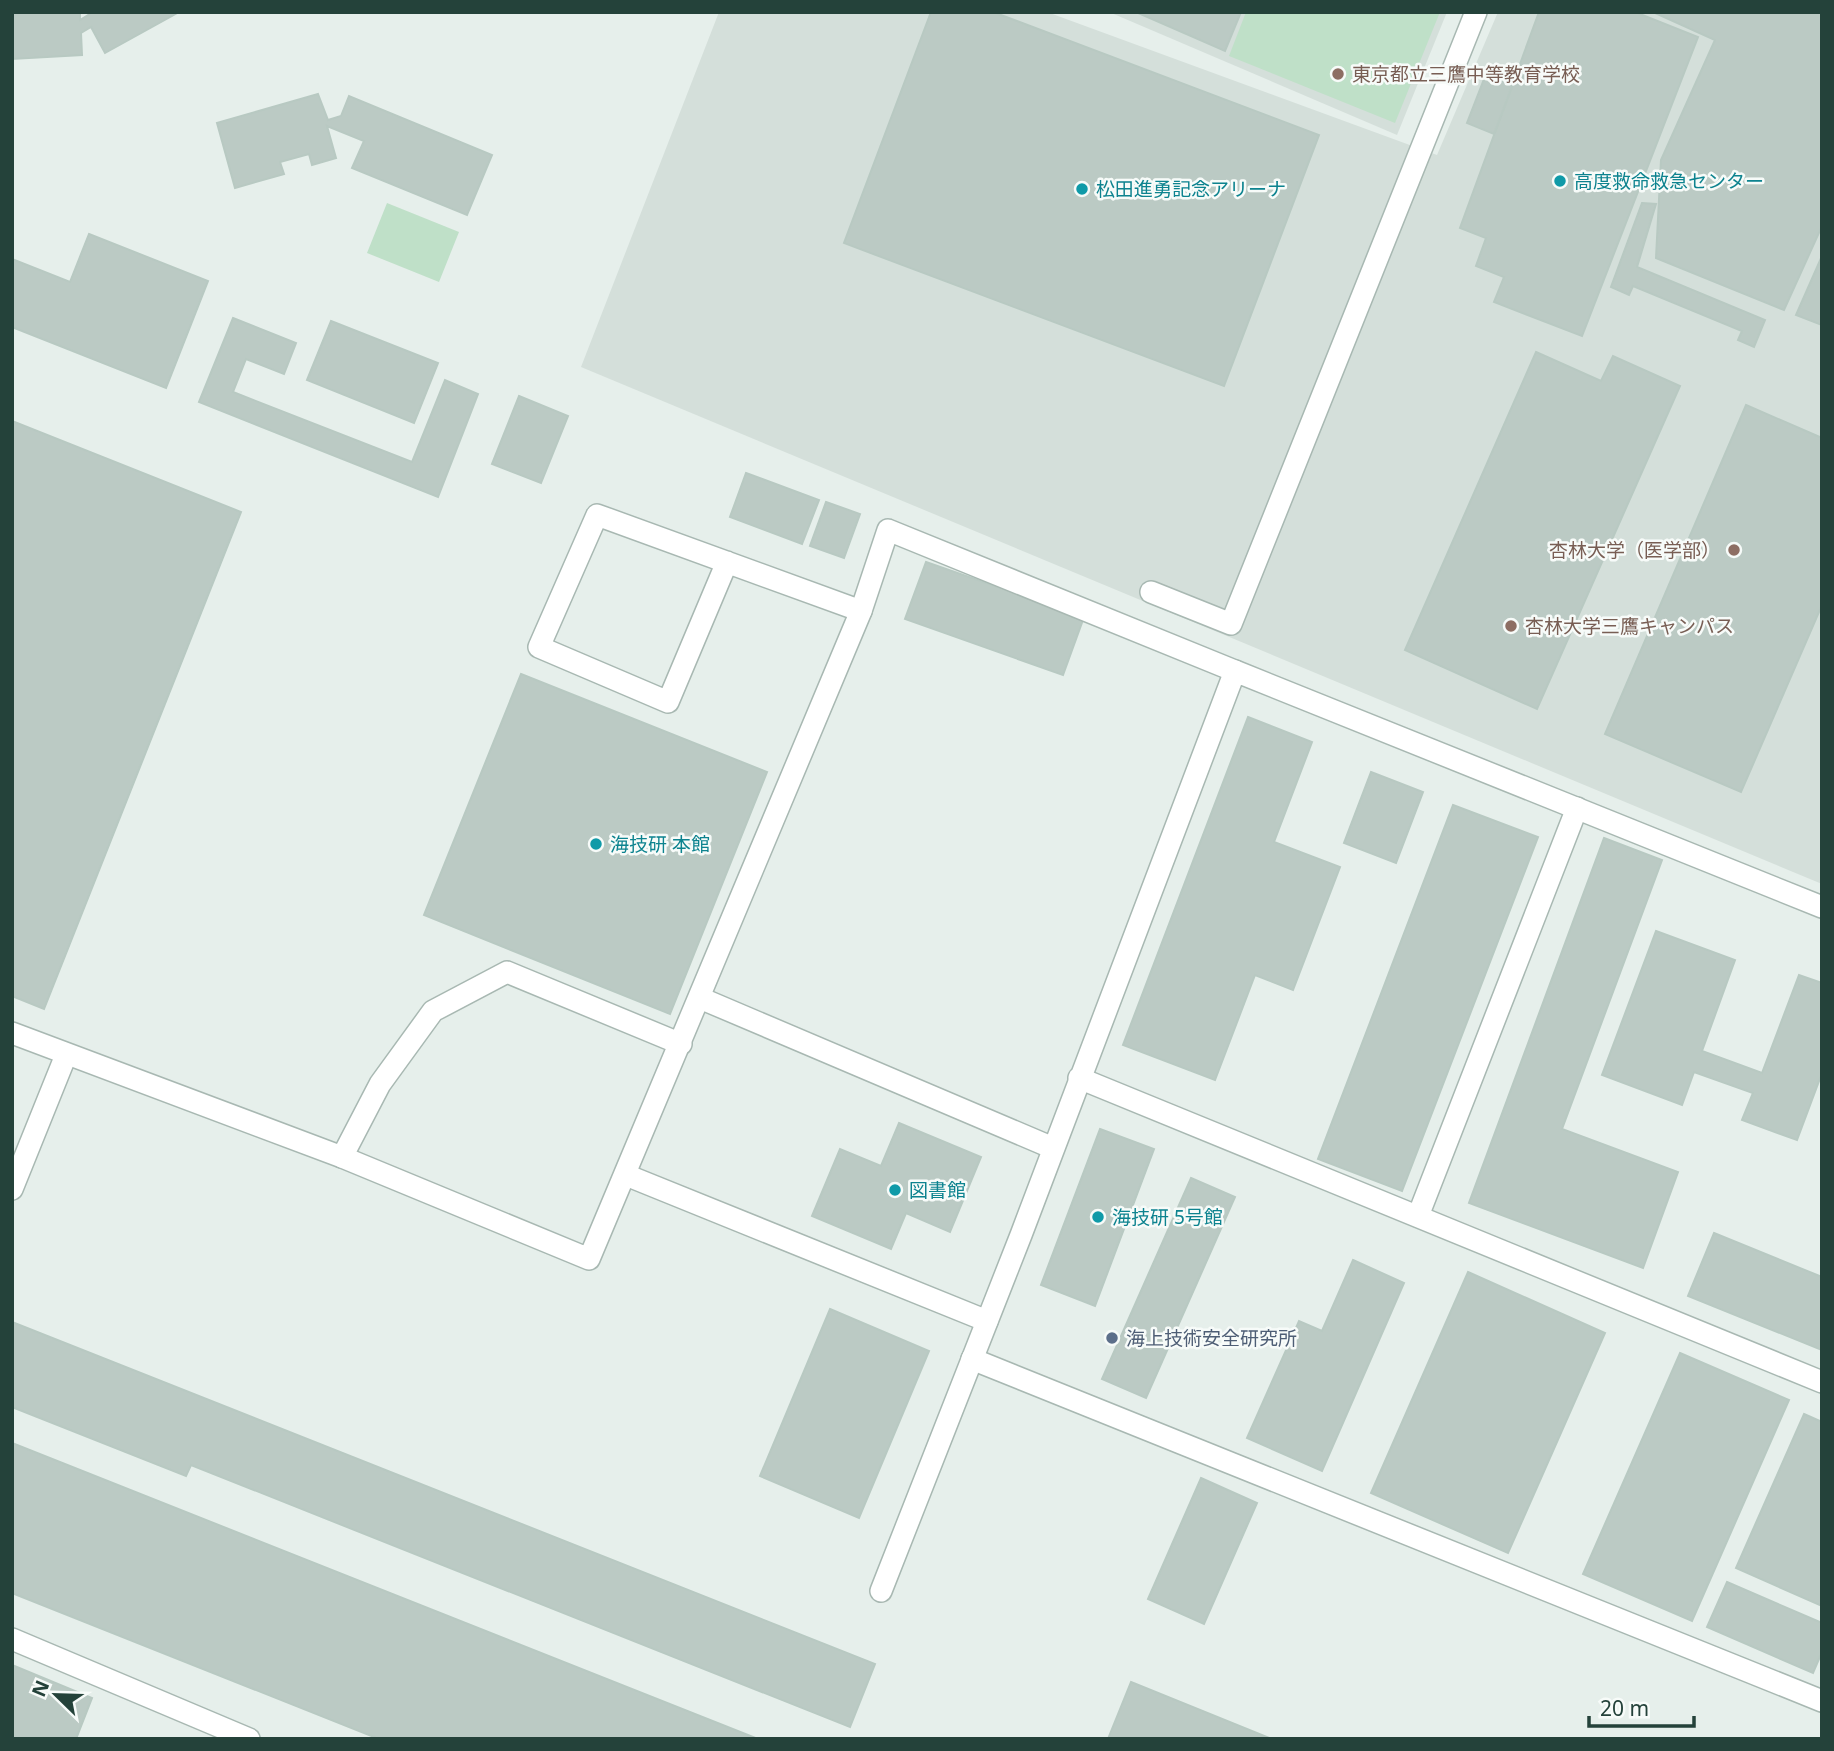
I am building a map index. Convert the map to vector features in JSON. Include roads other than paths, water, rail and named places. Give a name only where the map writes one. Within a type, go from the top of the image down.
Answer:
[{"type":"street","points":[[1150,592],[1231,624],[1476,12]]},
{"type":"street","points":[[727,562],[668,702],[539,647],[597,515],[727,562],[861,611]]},
{"type":"street","points":[[12,1033],[342,1157],[589,1259],[861,611],[888,530],[1822,907]]},
{"type":"street","points":[[881,1591],[1235,671]]},
{"type":"street","points":[[1418,1216],[1577,807]]},
{"type":"street","points":[[342,1157],[380,1084],[433,1011],[507,972],[681,1044]]},
{"type":"street","points":[[700,998],[1053,1148]]},
{"type":"street","points":[[12,1189],[66,1055]]},
{"type":"street","points":[[1080,1078],[1822,1382]]},
{"type":"street","points":[[626,1175],[987,1321]]},
{"type":"street","points":[[972,1359],[1822,1700]]},
{"type":"street","points":[[12,1639],[250,1739]]},
{"type":"place","name":"東京都立三鷹中等教育学校","points":[[1338,74]]},
{"type":"place","name":"高度救命救急センター","points":[[1560,181]]},
{"type":"place","name":"松田進勇記念アリーナ","points":[[1082,189]]},
{"type":"place","name":"杏林大学（医学部）","points":[[1734,550]]},
{"type":"place","name":"杏林大学三鷹キャンパス","points":[[1511,626]]},
{"type":"place","name":"海技研 本館","points":[[596,844]]},
{"type":"place","name":"図書館","points":[[895,1190]]},
{"type":"place","name":"海技研 5号館","points":[[1098,1217]]},
{"type":"place","name":"海上技術安全研究所","points":[[1112,1338]]}]
